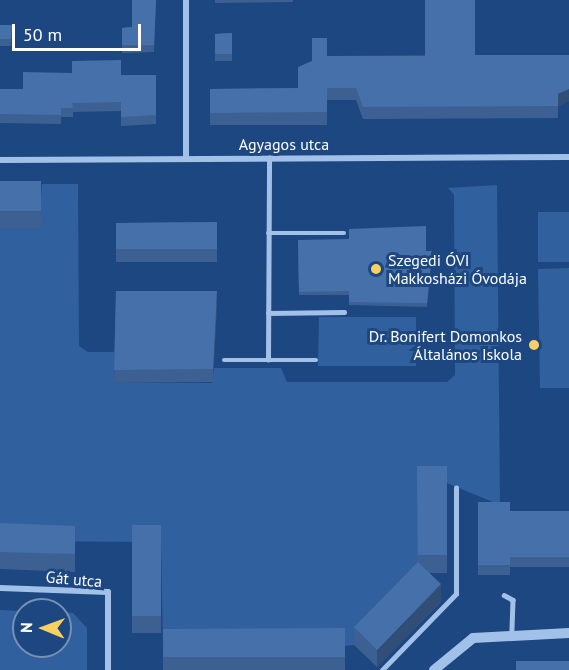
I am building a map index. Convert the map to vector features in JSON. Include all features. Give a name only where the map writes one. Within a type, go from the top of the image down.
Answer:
[{"type":"street","points":[[186,0],[186,158]]},
{"type":"street","name":"Agyagos utca","points":[[0,160],[569,157]]},
{"type":"street","name":"Gát utca","points":[[0,588],[108,592],[108,670]]},
{"type":"street","points":[[434,670],[473,638],[512,633],[569,633]]},
{"type":"lane","points":[[268,360],[269,158]]},
{"type":"lane","points":[[268,233],[344,233]]},
{"type":"lane","points":[[268,313],[344,312]]},
{"type":"lane","points":[[224,360],[316,360]]},
{"type":"lane","points":[[382,670],[456,594],[456,488]]},
{"type":"lane","points":[[504,595],[513,600],[512,633]]},
{"type":"shaded area","points":[[42,184],[78,184],[79,346],[88,352],[114,352],[114,383],[212,383],[213,368],[281,368],[287,382],[447,382],[455,375],[454,195],[448,188],[497,185],[500,505],[447,483],[418,579],[354,645],[344,646],[163,646],[161,542],[0,541],[0,228],[41,198]]},
{"type":"shaded area","points":[[538,212],[569,212],[569,262],[538,262]]},
{"type":"shaded area","points":[[569,268],[569,388],[540,388],[538,269]]},
{"type":"shaded area","points":[[319,317],[416,317],[416,366],[318,366]]},
{"type":"shaded area","points":[[0,610],[12,610],[12,658],[72,658],[72,613],[87,628],[87,670],[0,670]]},
{"type":"building","points":[[132,0],[156,0],[154,45],[122,45],[122,28],[132,27]]},
{"type":"building","points":[[425,0],[475,0],[475,55],[569,55],[569,89],[558,94],[558,106],[363,107],[356,88],[327,88],[327,112],[210,113],[210,89],[298,88],[298,67],[312,61],[312,38],[327,38],[327,56],[425,56]]},
{"type":"building","points":[[0,25],[12,25],[11,39],[0,39]]},
{"type":"building","points":[[232,33],[232,54],[215,54],[215,34]]},
{"type":"building","points":[[121,60],[121,75],[156,75],[156,115],[121,117],[121,102],[72,103],[73,108],[61,108],[61,115],[0,114],[0,89],[23,89],[23,72],[72,73],[72,61]]},
{"type":"building","points":[[0,181],[41,181],[41,211],[0,211]]},
{"type":"building","points":[[217,222],[217,249],[116,249],[116,223]]},
{"type":"building","points":[[426,226],[426,251],[432,251],[427,303],[349,302],[349,291],[299,292],[298,240],[349,239],[349,229]]},
{"type":"building","points":[[116,291],[217,291],[213,369],[114,370]]},
{"type":"building","points":[[417,466],[447,466],[447,555],[418,555]]},
{"type":"building","points":[[478,502],[510,502],[510,511],[569,511],[569,557],[510,557],[510,565],[478,565]]},
{"type":"building","points":[[0,523],[75,526],[75,554],[0,552]]},
{"type":"building","points":[[132,525],[161,525],[161,616],[132,616]]},
{"type":"building","points":[[418,562],[441,584],[377,650],[354,627]]},
{"type":"building","points":[[345,628],[345,657],[163,657],[163,629]]},
{"type":"building","points":[[516,661],[569,661],[569,670],[516,670]]},
{"type":"place","name":"Szegedi ÓVI Makkosházi Óvodája","points":[[376,269]]},
{"type":"place","name":"Dr. Bonifert Domonkos Általános Iskola","points":[[534,345]]}]
